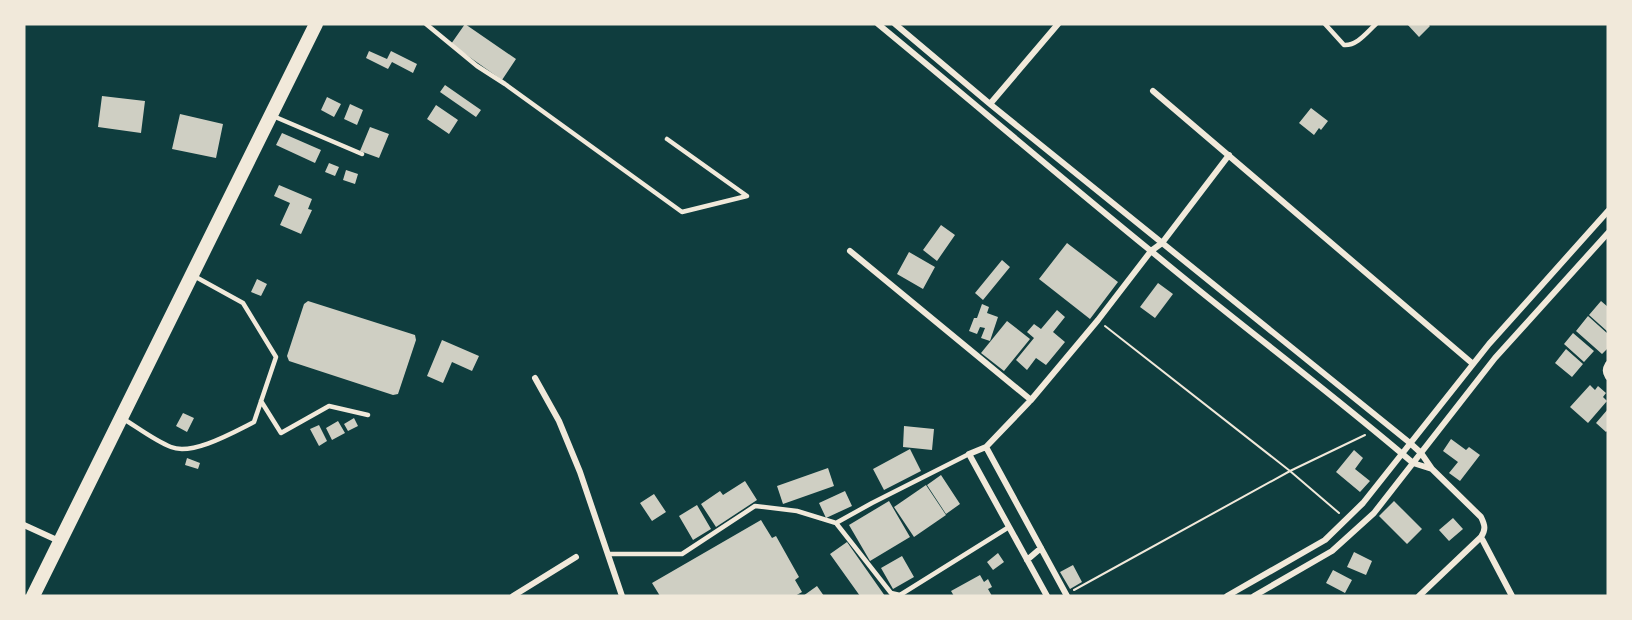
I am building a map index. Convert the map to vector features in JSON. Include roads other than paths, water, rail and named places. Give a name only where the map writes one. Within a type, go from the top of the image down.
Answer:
[{"type":"main road","points":[[33,596],[316,24]]},
{"type":"street","points":[[878,24],[1151,251],[1413,463],[1432,469]]},
{"type":"street","points":[[895,24],[990,104],[1410,443],[1421,453],[1432,469],[1481,517],[1485,530],[1481,537],[1428,593],[1419,596]]},
{"type":"street","points":[[990,104],[1058,24]]},
{"type":"street","points":[[1153,91],[1473,364]]},
{"type":"street","points":[[1047,596],[969,454],[986,447],[1031,400],[1098,320],[1151,251],[1162,243],[1229,156]]},
{"type":"street","points":[[1227,596],[1238,593],[1325,540],[1363,503],[1497,335],[1608,212]]},
{"type":"street","points":[[1254,596],[1332,551],[1374,513],[1495,358],[1608,232]]},
{"type":"street","points":[[850,251],[1031,400]]},
{"type":"street","points":[[1608,364],[1606,368],[1608,377]]},
{"type":"street","points":[[535,378],[559,421],[580,472],[622,596]]},
{"type":"street","points":[[986,447],[1066,596]]},
{"type":"street","points":[[24,525],[60,542]]},
{"type":"street","points":[[1481,537],[1512,596]]},
{"type":"street","points":[[1027,560],[1041,548]]},
{"type":"street","points":[[513,596],[576,557]]},
{"type":"lane","points":[[426,24],[477,66],[682,212],[747,196],[667,139]]},
{"type":"lane","points":[[1325,24],[1344,45],[1348,46],[1353,45],[1376,24]]},
{"type":"lane","points":[[271,115],[362,154]]},
{"type":"lane","points":[[121,418],[172,448],[186,449],[219,440],[254,422],[276,357],[243,303],[192,274]]},
{"type":"lane","points":[[261,401],[281,433],[329,406],[368,415]]},
{"type":"lane","points":[[836,523],[969,454]]},
{"type":"lane","points":[[609,554],[682,554],[755,506],[797,511],[836,523],[891,593],[900,595],[1009,527]]}]
